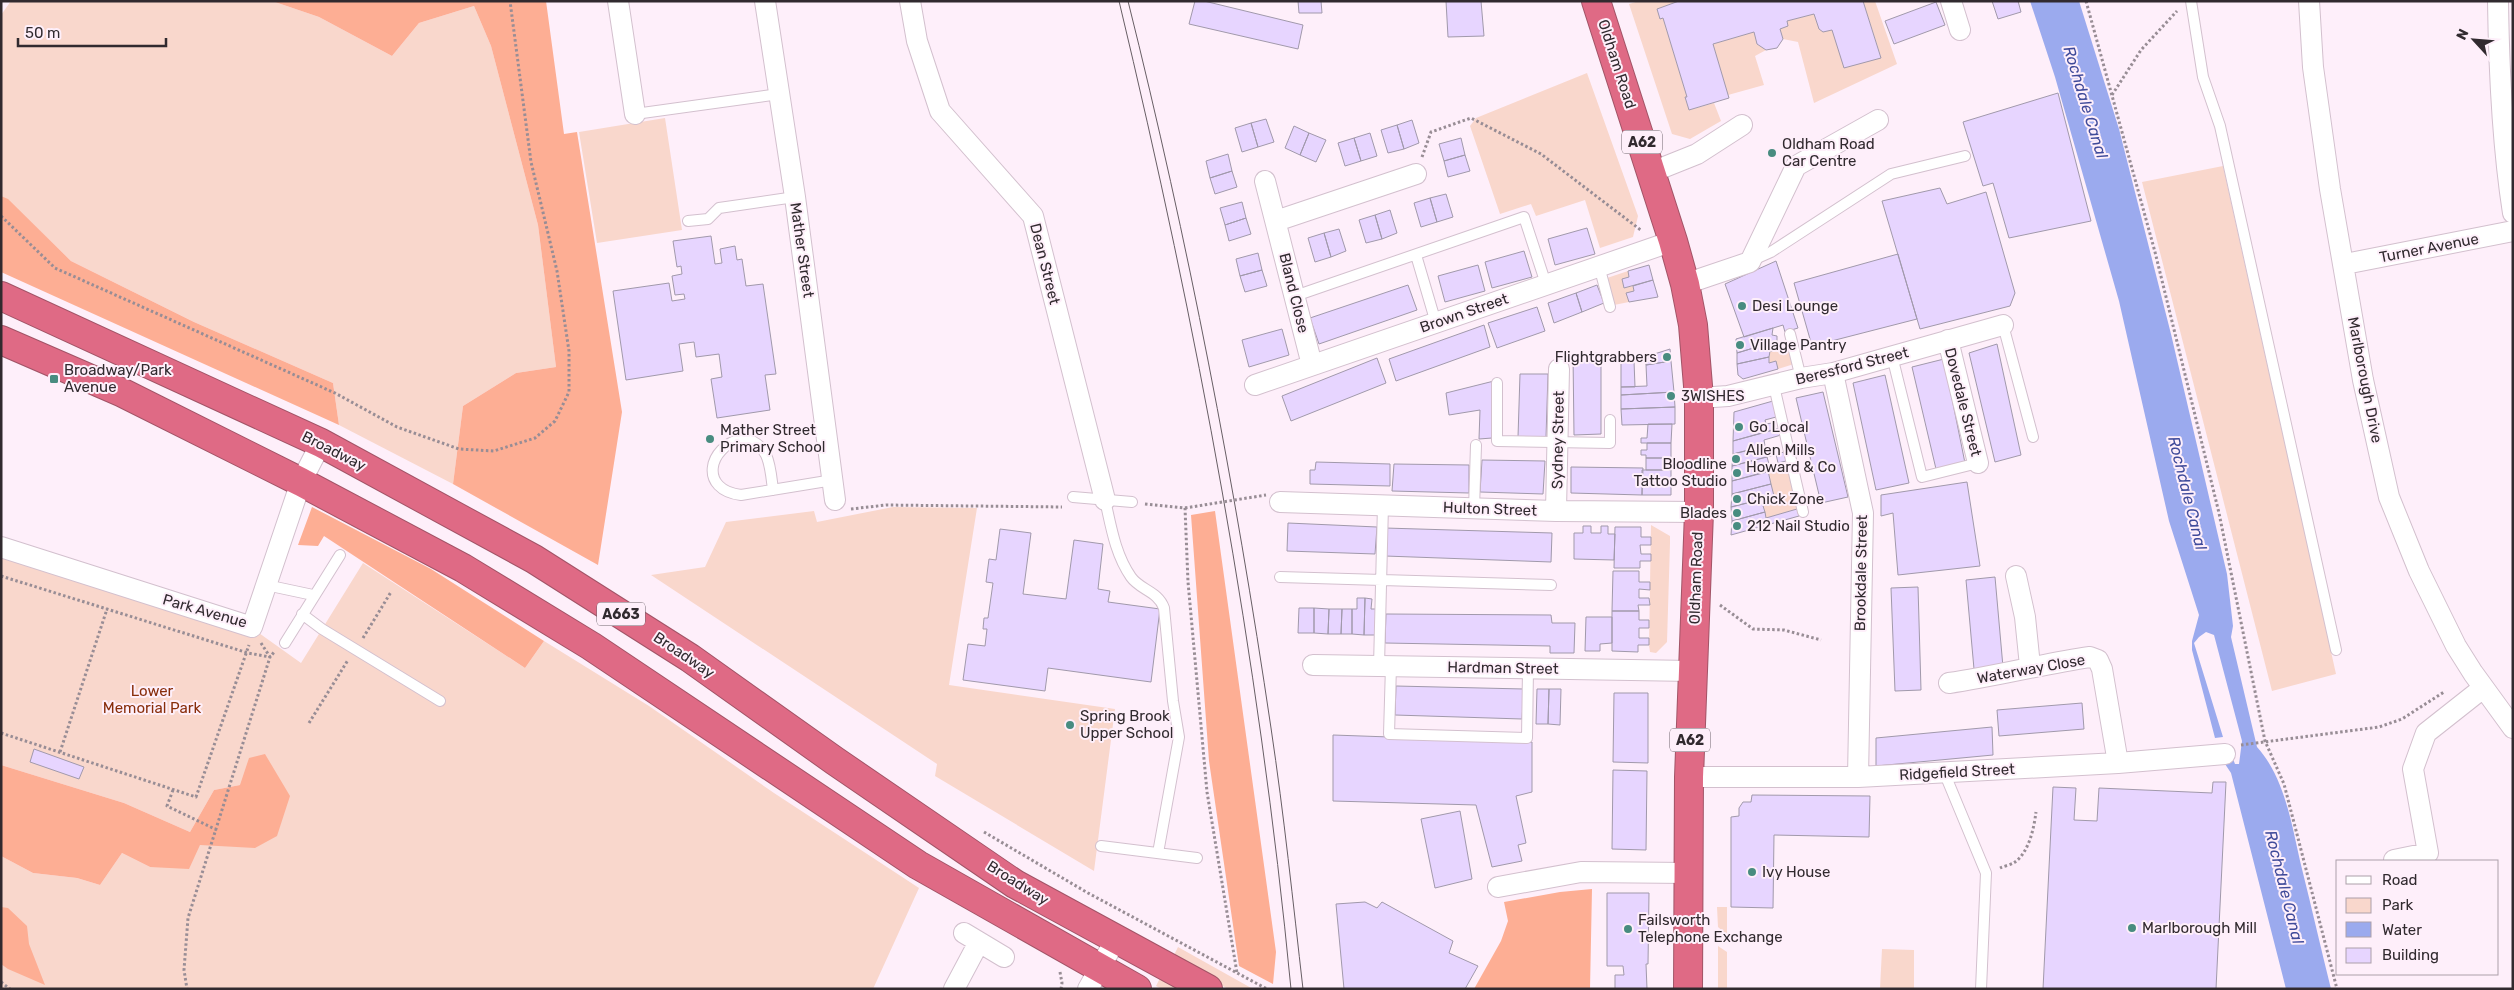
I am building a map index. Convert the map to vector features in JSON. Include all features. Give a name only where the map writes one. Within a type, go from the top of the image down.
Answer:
[{"type":"highway","name":"Oldham Road","points":[[1596,1],[1673,242],[1685,284],[1693,325],[1699,398],[1699,512],[1689,777],[1688,989]]},
{"type":"highway","name":"Broadway","points":[[1,296],[321,443],[534,559],[690,658],[835,761],[1015,884],[1208,989]]},
{"type":"highway","name":"A663","points":[[1,340],[123,393],[301,482],[479,578],[591,646],[918,865],[1094,978],[1137,989]]},
{"type":"street","points":[[618,1],[635,114]]},
{"type":"street","name":"Mather Street","points":[[765,1],[795,197],[834,490]]},
{"type":"street","name":"Dean Street","points":[[910,1],[917,41],[940,111],[1032,216],[1105,500]]},
{"type":"street","points":[[1951,1],[1960,30]]},
{"type":"street","name":"Marlborough Drive","points":[[2309,1],[2316,86],[2330,189],[2363,380],[2389,497],[2419,572],[2478,680],[2513,728]]},
{"type":"street","points":[[2498,1],[2506,83],[2504,156],[2513,212]]},
{"type":"street","points":[[1685,284],[1708,278],[1750,262],[1796,166],[1878,120]]},
{"type":"street","points":[[1652,172],[1697,154],[1742,125]]},
{"type":"street","points":[[1276,221],[1416,174]]},
{"type":"street","name":"Bland Close","points":[[1265,182],[1312,365]]},
{"type":"street","name":"Turner Avenue","points":[[2344,264],[2513,231]]},
{"type":"street","name":"Brown Street","points":[[1255,385],[1673,242]]},
{"type":"street","name":"Beresford Street","points":[[1699,398],[1728,396],[1801,378],[1833,373],[2003,326]]},
{"type":"street","name":"Dovedale Street","points":[[1948,340],[1978,463]]},
{"type":"street","name":"Sydney Street","points":[[1556,511],[1559,369]]},
{"type":"street","name":"Brookdale Street","points":[[1833,373],[1863,512],[1858,777]]},
{"type":"street","name":"Park Avenue","points":[[1,547],[252,627],[301,482],[321,443]]},
{"type":"street","name":"Hulton Street","points":[[1273,499],[1474,509],[1699,512]]},
{"type":"street","points":[[2016,576],[2025,617],[2030,666]]},
{"type":"street","name":"Waterway Close","points":[[1949,683],[2008,674],[2030,666],[2090,657],[2098,660],[2102,669],[2118,763]]},
{"type":"street","name":"Hardman Street","points":[[1313,665],[1692,671]]},
{"type":"street","points":[[2394,860],[2428,853],[2413,768],[2426,733],[2478,680]]},
{"type":"street","name":"Ridgefield Street","points":[[1689,777],[1858,777],[2118,763],[2231,750]]},
{"type":"street","points":[[1498,887],[1581,872],[1688,872]]},
{"type":"street","points":[[954,989],[972,938],[1004,957]]},
{"type":"street","points":[[1094,978],[1116,939]]},
{"type":"lane","points":[[2186,4],[2203,77],[2220,126],[2336,650]]},
{"type":"lane","points":[[635,114],[779,94]]},
{"type":"lane","points":[[1750,262],[1770,252],[1891,174],[1965,156]]},
{"type":"lane","points":[[688,222],[708,219],[720,208],[795,197]]},
{"type":"lane","points":[[1295,296],[1524,217],[1546,284]]},
{"type":"lane","points":[[1416,255],[1436,323]]},
{"type":"lane","points":[[1599,266],[1610,307]]},
{"type":"lane","points":[[2003,326],[2033,437]]},
{"type":"lane","points":[[1790,334],[1801,378]]},
{"type":"lane","points":[[1892,356],[1922,477],[1978,463]]},
{"type":"lane","points":[[1497,383],[1497,441],[1610,443],[1610,420]]},
{"type":"lane","points":[[1774,386],[1803,512]]},
{"type":"lane","points":[[773,490],[770,462],[766,452],[759,444],[743,438],[726,444],[719,452],[712,469],[717,483],[730,494],[741,495],[773,490],[834,490]]},
{"type":"lane","points":[[1474,509],[1476,445]]},
{"type":"lane","points":[[1073,497],[1132,502]]},
{"type":"lane","points":[[1105,500],[1115,545],[1132,578],[1160,598],[1164,608],[1173,700],[1179,737],[1158,853]]},
{"type":"lane","points":[[1383,505],[1382,582],[1389,734],[1527,738],[1528,669]]},
{"type":"lane","points":[[284,643],[340,555]]},
{"type":"lane","points":[[1280,577],[1382,582],[1550,585]]},
{"type":"lane","points":[[266,585],[313,595]]},
{"type":"lane","points":[[302,614],[322,629],[440,701]]},
{"type":"lane","points":[[1944,772],[1986,873],[1981,989]]},
{"type":"lane","points":[[1101,846],[1197,858]]},
{"type":"path","points":[[1,216],[55,268],[335,393],[397,427],[459,449],[494,451],[535,438],[555,421],[569,392],[569,351],[557,271],[531,162],[510,1]]},
{"type":"path","points":[[2086,1],[2155,252],[2219,513],[2265,741],[2284,784],[2337,989]]},
{"type":"path","points":[[2112,95],[2141,50],[2186,4]]},
{"type":"path","points":[[1416,174],[1431,132],[1471,118],[1541,154],[1647,235]]},
{"type":"path","points":[[834,490],[851,509],[886,505],[1066,507]]},
{"type":"path","points":[[1132,502],[1185,508],[1273,499]]},
{"type":"path","points":[[1185,508],[1188,582],[1207,792],[1237,973]]},
{"type":"path","points":[[1,576],[248,653],[270,657],[188,918],[184,970],[187,989]]},
{"type":"path","points":[[1720,605],[1753,629],[1784,630],[1821,640]]},
{"type":"path","points":[[60,752],[107,609]]},
{"type":"path","points":[[1,733],[196,797],[248,653]]},
{"type":"path","points":[[2231,750],[2265,741],[2380,726],[2402,719],[2478,680]]},
{"type":"path","points":[[173,790],[168,806],[217,830]]},
{"type":"path","points":[[1986,873],[2015,863],[2023,852],[2034,829],[2036,812]]},
{"type":"path","points":[[1245,976],[1267,989]]},
{"type":"path","points":[[1,982],[10,989]]},
{"type":"green space","points":[[11,1],[272,1],[319,17],[392,56],[419,23],[474,6],[491,46],[538,225],[556,367],[516,373],[463,406],[453,484],[339,425],[333,383],[194,322],[71,261],[8,200],[1,196],[1,15]]},
{"type":"green space","points":[[1639,1],[1679,1],[1657,9],[1660,19],[1663,18],[1687,97],[1685,98],[1689,110],[1714,103],[1721,121],[1690,139],[1672,134],[1629,4]]},
{"type":"green space","points":[[1863,1],[1875,1],[1897,64],[1814,103],[1798,42],[1783,39],[1780,29],[1788,26],[1787,21],[1814,14],[1832,30],[1881,57]]},
{"type":"green space","points":[[1754,32],[1757,44],[1766,50],[1755,56],[1764,85],[1728,95],[1713,44]]},
{"type":"green space","points":[[1587,73],[1638,216],[1633,237],[1600,248],[1585,200],[1536,216],[1531,204],[1500,214],[1470,126],[1476,118]]},
{"type":"green space","points":[[665,118],[682,230],[597,243],[579,132]]},
{"type":"green space","points":[[2223,166],[2336,674],[2272,691],[2142,182]]},
{"type":"green space","points":[[1628,271],[1629,277],[1622,279],[1624,288],[1633,286],[1634,291],[1627,293],[1629,302],[1614,305],[1607,278]]},
{"type":"green space","points":[[1788,341],[1794,364],[1778,369],[1776,361],[1769,363],[1770,351],[1775,351],[1777,344]]},
{"type":"green space","points":[[1788,466],[1797,509],[1766,518],[1763,506],[1769,504],[1768,498],[1774,496],[1768,471]]},
{"type":"green space","points":[[893,507],[977,508],[949,685],[1115,709],[1094,871],[935,776],[937,764],[651,575],[705,567],[726,522],[814,511],[817,522]]},
{"type":"green space","points":[[1651,525],[1670,536],[1667,642],[1656,653],[1650,652],[1649,645]]},
{"type":"green space","name":"Lower Memorial Park","points":[[1,543],[228,611],[301,663],[363,563],[525,668],[544,641],[649,706],[774,793],[919,888],[873,989],[1,989],[1,856],[33,873],[77,878],[100,885],[122,853],[150,867],[200,845],[223,845],[240,785],[214,790],[190,832],[124,803],[1,765]]},
{"type":"green space","points":[[1717,907],[1727,907],[1727,935],[1718,927]]},
{"type":"green space","points":[[1718,946],[1727,952],[1727,989],[1718,989]]},
{"type":"green space","points":[[1178,947],[1253,989],[1228,989],[1173,957]]},
{"type":"green space","points":[[1882,949],[1914,950],[1914,989],[1880,989]]},
{"type":"green space","points":[[1162,974],[1188,989],[1162,989],[1156,986]]},
{"type":"shaded area","points":[[272,1],[546,1],[564,134],[577,132],[622,412],[598,565],[453,484],[463,406],[516,373],[556,367],[538,225],[491,46],[474,6],[419,23],[392,56],[319,17]]},
{"type":"shaded area","points":[[1,196],[8,199],[71,261],[194,322],[333,383],[339,425],[1,272]]},
{"type":"shaded area","points":[[312,507],[431,569],[544,641],[525,668],[324,536],[318,546],[298,545]]},
{"type":"shaded area","points":[[1215,511],[1276,952],[1273,984],[1239,966],[1209,761],[1191,515]]},
{"type":"shaded area","points":[[265,754],[290,796],[277,836],[255,848],[200,845],[189,869],[150,867],[122,853],[100,885],[77,878],[33,873],[1,856],[1,765],[124,803],[190,832],[214,790],[240,785],[249,758]]},
{"type":"shaded area","points":[[1592,889],[1590,989],[1474,989],[1501,941],[1508,921],[1504,902],[1560,892]]},
{"type":"shaded area","points":[[1,907],[8,908],[27,926],[29,944],[45,985],[1,964]]},
{"type":"water","name":"Rochdale Canal","points":[[2030,1],[2079,1],[2119,129],[2171,334],[2227,574],[2233,626],[2231,637],[2257,747],[2275,774],[2287,805],[2331,989],[2286,989],[2231,773],[2225,764],[2228,759],[2233,759],[2235,764],[2239,764],[2242,741],[2214,635],[2206,632],[2194,643],[2223,737],[2215,738],[2192,650],[2192,641],[2199,615],[2169,521],[2119,301],[2055,77]]},
{"type":"building","points":[[1195,1],[1204,1],[1303,25],[1298,49],[1189,24]]},
{"type":"building","points":[[1298,1],[1321,1],[1322,13],[1299,13]]},
{"type":"building","points":[[1446,1],[1481,1],[1484,36],[1448,37]]},
{"type":"building","points":[[1679,1],[1863,1],[1881,58],[1844,68],[1832,30],[1823,32],[1819,29],[1814,14],[1787,21],[1788,26],[1780,29],[1783,39],[1777,48],[1766,50],[1757,44],[1754,32],[1713,44],[1729,98],[1689,110],[1685,97],[1687,97],[1663,18],[1660,19],[1657,9]]},
{"type":"building","points":[[1992,1],[2018,1],[2021,12],[1998,19]]},
{"type":"building","points":[[1936,2],[1945,25],[1894,44],[1885,21]]},
{"type":"building","points":[[2058,93],[2091,221],[2009,238],[1993,183],[1983,186],[1963,122]]},
{"type":"building","points":[[1266,119],[1274,142],[1258,147],[1251,123]]},
{"type":"building","points":[[1412,120],[1419,143],[1404,149],[1397,125]]},
{"type":"building","points":[[1251,123],[1258,147],[1242,152],[1235,128]]},
{"type":"building","points":[[1397,125],[1404,149],[1388,153],[1381,130]]},
{"type":"building","points":[[1294,126],[1309,133],[1300,155],[1285,148]]},
{"type":"building","points":[[1309,133],[1326,140],[1316,162],[1300,155]]},
{"type":"building","points":[[1370,133],[1377,156],[1361,161],[1354,138]]},
{"type":"building","points":[[1354,138],[1361,161],[1345,166],[1338,143]]},
{"type":"building","points":[[1461,138],[1465,155],[1444,161],[1439,144]]},
{"type":"building","points":[[1228,154],[1232,171],[1210,178],[1206,161]]},
{"type":"building","points":[[1465,155],[1470,171],[1448,177],[1444,161]]},
{"type":"building","points":[[1232,171],[1237,187],[1215,194],[1210,178]]},
{"type":"building","points":[[1940,188],[1947,204],[1986,192],[2015,293],[2010,306],[1920,329],[1882,201]]},
{"type":"building","points":[[1446,194],[1453,217],[1437,222],[1430,198]]},
{"type":"building","points":[[1430,198],[1437,222],[1421,227],[1414,203]]},
{"type":"building","points":[[1242,202],[1246,218],[1225,225],[1220,208]]},
{"type":"building","points":[[1390,210],[1397,233],[1382,239],[1375,215]]},
{"type":"building","points":[[1375,215],[1382,239],[1366,243],[1359,220]]},
{"type":"building","points":[[1246,218],[1251,234],[1229,241],[1225,225]]},
{"type":"building","points":[[1587,228],[1595,254],[1555,265],[1548,239]]},
{"type":"building","points":[[1339,229],[1346,251],[1331,257],[1324,233]]},
{"type":"building","points":[[1324,233],[1331,257],[1315,262],[1308,238]]},
{"type":"building","points":[[711,236],[715,264],[722,263],[720,249],[735,246],[737,260],[742,259],[746,286],[763,284],[776,374],[765,375],[770,410],[717,418],[711,379],[722,377],[719,354],[696,357],[694,342],[679,344],[683,371],[626,380],[613,291],[669,283],[672,301],[685,299],[684,294],[675,295],[672,276],[682,274],[681,266],[677,267],[673,241]]},
{"type":"building","points":[[1524,251],[1532,277],[1492,288],[1485,262]]},
{"type":"building","points":[[1258,253],[1262,270],[1240,276],[1236,259]]},
{"type":"building","points":[[1898,254],[1917,319],[1812,346],[1794,283]]},
{"type":"building","points":[[1776,261],[1798,328],[1785,332],[1783,325],[1744,337],[1725,284]]},
{"type":"building","points":[[1478,265],[1485,291],[1445,302],[1438,276]]},
{"type":"building","points":[[1649,265],[1653,280],[1624,288],[1622,279],[1629,277],[1628,271]]},
{"type":"building","points":[[1262,270],[1267,286],[1245,292],[1240,276]]},
{"type":"building","points":[[1653,280],[1658,297],[1629,302],[1626,293],[1634,291],[1633,286]]},
{"type":"building","points":[[1408,285],[1417,310],[1319,344],[1310,318]]},
{"type":"building","points":[[1597,285],[1604,303],[1582,312],[1576,293]]},
{"type":"building","points":[[1576,293],[1582,312],[1554,323],[1548,303]]},
{"type":"building","points":[[1537,307],[1545,331],[1497,348],[1488,323]]},
{"type":"building","points":[[1484,325],[1490,347],[1396,381],[1389,359]]},
{"type":"building","points":[[1773,328],[1772,335],[1777,336],[1777,344],[1770,343],[1737,353],[1736,339]]},
{"type":"building","points":[[1282,329],[1289,355],[1249,367],[1242,340]]},
{"type":"building","points":[[1770,343],[1777,344],[1775,351],[1770,351],[1769,357],[1737,364],[1737,353]]},
{"type":"building","points":[[1997,344],[2021,455],[1995,462],[1969,353]]},
{"type":"building","points":[[1670,349],[1671,361],[1646,365],[1645,357]]},
{"type":"building","points":[[1601,353],[1601,434],[1574,435],[1573,355]]},
{"type":"building","points":[[1769,357],[1769,363],[1776,361],[1778,369],[1743,379],[1738,375],[1737,364]]},
{"type":"building","points":[[1377,358],[1386,383],[1291,421],[1282,396]]},
{"type":"building","points":[[1944,359],[1965,463],[1936,469],[1912,367]]},
{"type":"building","points":[[1634,361],[1635,387],[1621,387],[1621,363]]},
{"type":"building","points":[[1671,361],[1674,392],[1621,395],[1621,387],[1647,386],[1646,365]]},
{"type":"building","points":[[1520,374],[1548,374],[1546,437],[1518,437]]},
{"type":"building","points":[[1885,375],[1909,483],[1876,490],[1853,383]]},
{"type":"building","points":[[1494,381],[1492,438],[1479,439],[1480,410],[1449,415],[1446,393]]},
{"type":"building","points":[[1674,392],[1675,407],[1621,409],[1621,395]]},
{"type":"building","points":[[1823,392],[1848,497],[1821,503],[1796,398]]},
{"type":"building","points":[[1773,401],[1776,417],[1765,420],[1766,424],[1772,423],[1774,430],[1733,441],[1734,412]]},
{"type":"building","points":[[1675,407],[1675,424],[1622,425],[1621,409]]},
{"type":"building","points":[[1648,424],[1672,424],[1671,443],[1641,443],[1641,438],[1647,438]]},
{"type":"building","points":[[1779,428],[1781,435],[1764,440],[1765,446],[1733,454],[1733,441]]},
{"type":"building","points":[[1647,443],[1671,443],[1671,458],[1646,458],[1646,455],[1641,455],[1641,450],[1647,450]]},
{"type":"building","points":[[1765,446],[1766,451],[1772,449],[1774,455],[1732,466],[1733,454]]},
{"type":"building","points":[[1784,452],[1786,461],[1778,463],[1776,454]]},
{"type":"building","points":[[1767,457],[1771,471],[1732,481],[1732,466]]},
{"type":"building","points":[[1646,458],[1671,458],[1671,470],[1646,470]]},
{"type":"building","points":[[1482,460],[1545,461],[1543,494],[1480,492]]},
{"type":"building","points":[[1316,462],[1390,464],[1390,486],[1310,484],[1310,470],[1315,470]]},
{"type":"building","points":[[1394,464],[1469,465],[1469,493],[1392,491]]},
{"type":"building","points":[[1571,467],[1643,468],[1642,495],[1571,493]]},
{"type":"building","points":[[1642,470],[1671,470],[1671,495],[1642,495]]},
{"type":"building","points":[[1768,471],[1771,484],[1732,494],[1732,481]]},
{"type":"building","points":[[1967,482],[1980,566],[1898,575],[1893,513],[1881,516],[1881,495]]},
{"type":"building","points":[[1771,484],[1774,496],[1731,507],[1732,494]]},
{"type":"building","points":[[1768,498],[1769,504],[1763,506],[1765,512],[1732,521],[1731,507]]},
{"type":"building","points":[[1797,509],[1799,516],[1731,535],[1732,521],[1765,512],[1766,518]]},
{"type":"building","points":[[1288,523],[1377,527],[1375,554],[1287,551]]},
{"type":"building","points":[[1583,526],[1591,526],[1591,533],[1601,533],[1601,526],[1608,526],[1608,534],[1615,534],[1614,560],[1574,559],[1574,533],[1583,533]]},
{"type":"building","points":[[1615,527],[1641,527],[1641,537],[1651,537],[1651,545],[1640,545],[1641,554],[1651,554],[1651,561],[1640,561],[1640,568],[1614,568]]},
{"type":"building","points":[[1385,528],[1552,533],[1551,562],[1385,556]]},
{"type":"building","points":[[1000,529],[1031,533],[1023,594],[1066,599],[1074,540],[1103,544],[1098,589],[1110,591],[1108,602],[1160,609],[1151,682],[1048,668],[1045,691],[963,680],[968,644],[985,646],[987,629],[983,629],[984,618],[988,618],[993,583],[986,582],[989,559],[996,560]]},
{"type":"building","points":[[1613,571],[1639,571],[1639,582],[1650,582],[1650,590],[1639,589],[1639,598],[1649,598],[1650,605],[1638,605],[1639,611],[1612,611]]},
{"type":"building","points":[[1995,577],[2003,667],[1974,669],[1966,580]]},
{"type":"building","points":[[1918,587],[1921,690],[1895,691],[1891,588]]},
{"type":"building","points":[[1357,598],[1365,598],[1364,635],[1352,634],[1352,609],[1357,609]]},
{"type":"building","points":[[1365,598],[1372,599],[1371,609],[1377,609],[1376,635],[1364,635]]},
{"type":"building","points":[[1299,608],[1314,608],[1314,633],[1298,633]]},
{"type":"building","points":[[1314,608],[1329,609],[1328,634],[1314,633]]},
{"type":"building","points":[[1329,609],[1342,609],[1341,634],[1328,634]]},
{"type":"building","points":[[1342,609],[1352,609],[1352,634],[1341,634]]},
{"type":"building","points":[[1612,611],[1639,611],[1639,620],[1649,620],[1649,628],[1639,628],[1639,638],[1649,638],[1649,645],[1638,645],[1638,652],[1612,651]]},
{"type":"building","points":[[1386,614],[1551,615],[1552,623],[1575,623],[1574,653],[1550,653],[1550,646],[1385,643]]},
{"type":"building","points":[[1586,617],[1612,617],[1612,643],[1600,644],[1600,651],[1585,651]]},
{"type":"building","points":[[1396,686],[1524,689],[1522,719],[1395,715]]},
{"type":"building","points":[[1537,689],[1549,689],[1548,724],[1536,724]]},
{"type":"building","points":[[1549,689],[1561,689],[1560,725],[1548,724]]},
{"type":"building","points":[[1614,693],[1648,693],[1648,763],[1613,762]]},
{"type":"building","points":[[2082,703],[2084,729],[1999,736],[1997,710]]},
{"type":"building","points":[[1992,727],[1993,755],[1876,766],[1876,738]]},
{"type":"building","points":[[1333,735],[1532,742],[1532,792],[1516,796],[1526,843],[1518,845],[1522,861],[1492,867],[1476,805],[1333,801]]},
{"type":"building","points":[[34,749],[84,767],[79,779],[30,762]]},
{"type":"building","points":[[1613,770],[1647,771],[1646,850],[1612,849]]},
{"type":"building","name":"Marlborough Mill","points":[[2213,782],[2226,782],[2216,989],[2043,989],[2053,787],[2076,788],[2074,820],[2097,821],[2099,788],[2212,793]]},
{"type":"building","name":"Ivy House","points":[[1752,795],[1870,796],[1869,837],[1774,835],[1773,908],[1731,907],[1731,817],[1739,816],[1739,808],[1743,802],[1751,802]]},
{"type":"building","points":[[1460,811],[1472,879],[1435,888],[1421,819]]},
{"type":"building","name":"Failsworth Telephone Exchange","points":[[1607,893],[1649,893],[1648,964],[1646,964],[1647,989],[1615,989],[1615,975],[1624,975],[1623,966],[1607,966]]},
{"type":"building","points":[[1365,902],[1377,908],[1382,902],[1453,941],[1449,953],[1478,966],[1465,989],[1344,989],[1336,904]]},
{"type":"tram line","points":[[1119,1],[1174,246],[1222,492],[1262,740],[1278,864],[1291,989]]},
{"type":"tram line","points":[[1128,1],[1171,182],[1226,454],[1276,761],[1303,989]]},
{"type":"place","name":"Oldham Road Car Centre","points":[[1772,153]]},
{"type":"place","name":"Desi Lounge","points":[[1742,306]]},
{"type":"place","name":"Village Pantry","points":[[1740,345]]},
{"type":"place","name":"Flightgrabbers","points":[[1667,357]]},
{"type":"place","name":"Broadway/Park Avenue","points":[[54,379]]},
{"type":"place","name":"3WISHES","points":[[1671,396]]},
{"type":"place","name":"Go Local","points":[[1739,427]]},
{"type":"place","name":"Mather Street Primary School","points":[[710,439]]},
{"type":"place","name":"Allen Mills Howard & Co","points":[[1736,459]]},
{"type":"place","name":"Bloodline Tattoo Studio","points":[[1737,473]]},
{"type":"place","name":"Chick Zone","points":[[1737,499]]},
{"type":"place","name":"Blades","points":[[1737,513]]},
{"type":"place","name":"212 Nail Studio","points":[[1737,526]]},
{"type":"place","name":"Spring Brook Upper School","points":[[1070,725]]},
{"type":"place","name":"Ivy House","points":[[1752,872]]},
{"type":"place","name":"Marlborough Mill","points":[[2132,928]]},
{"type":"place","name":"Failsworth Telephone Exchange","points":[[1628,929]]}]
